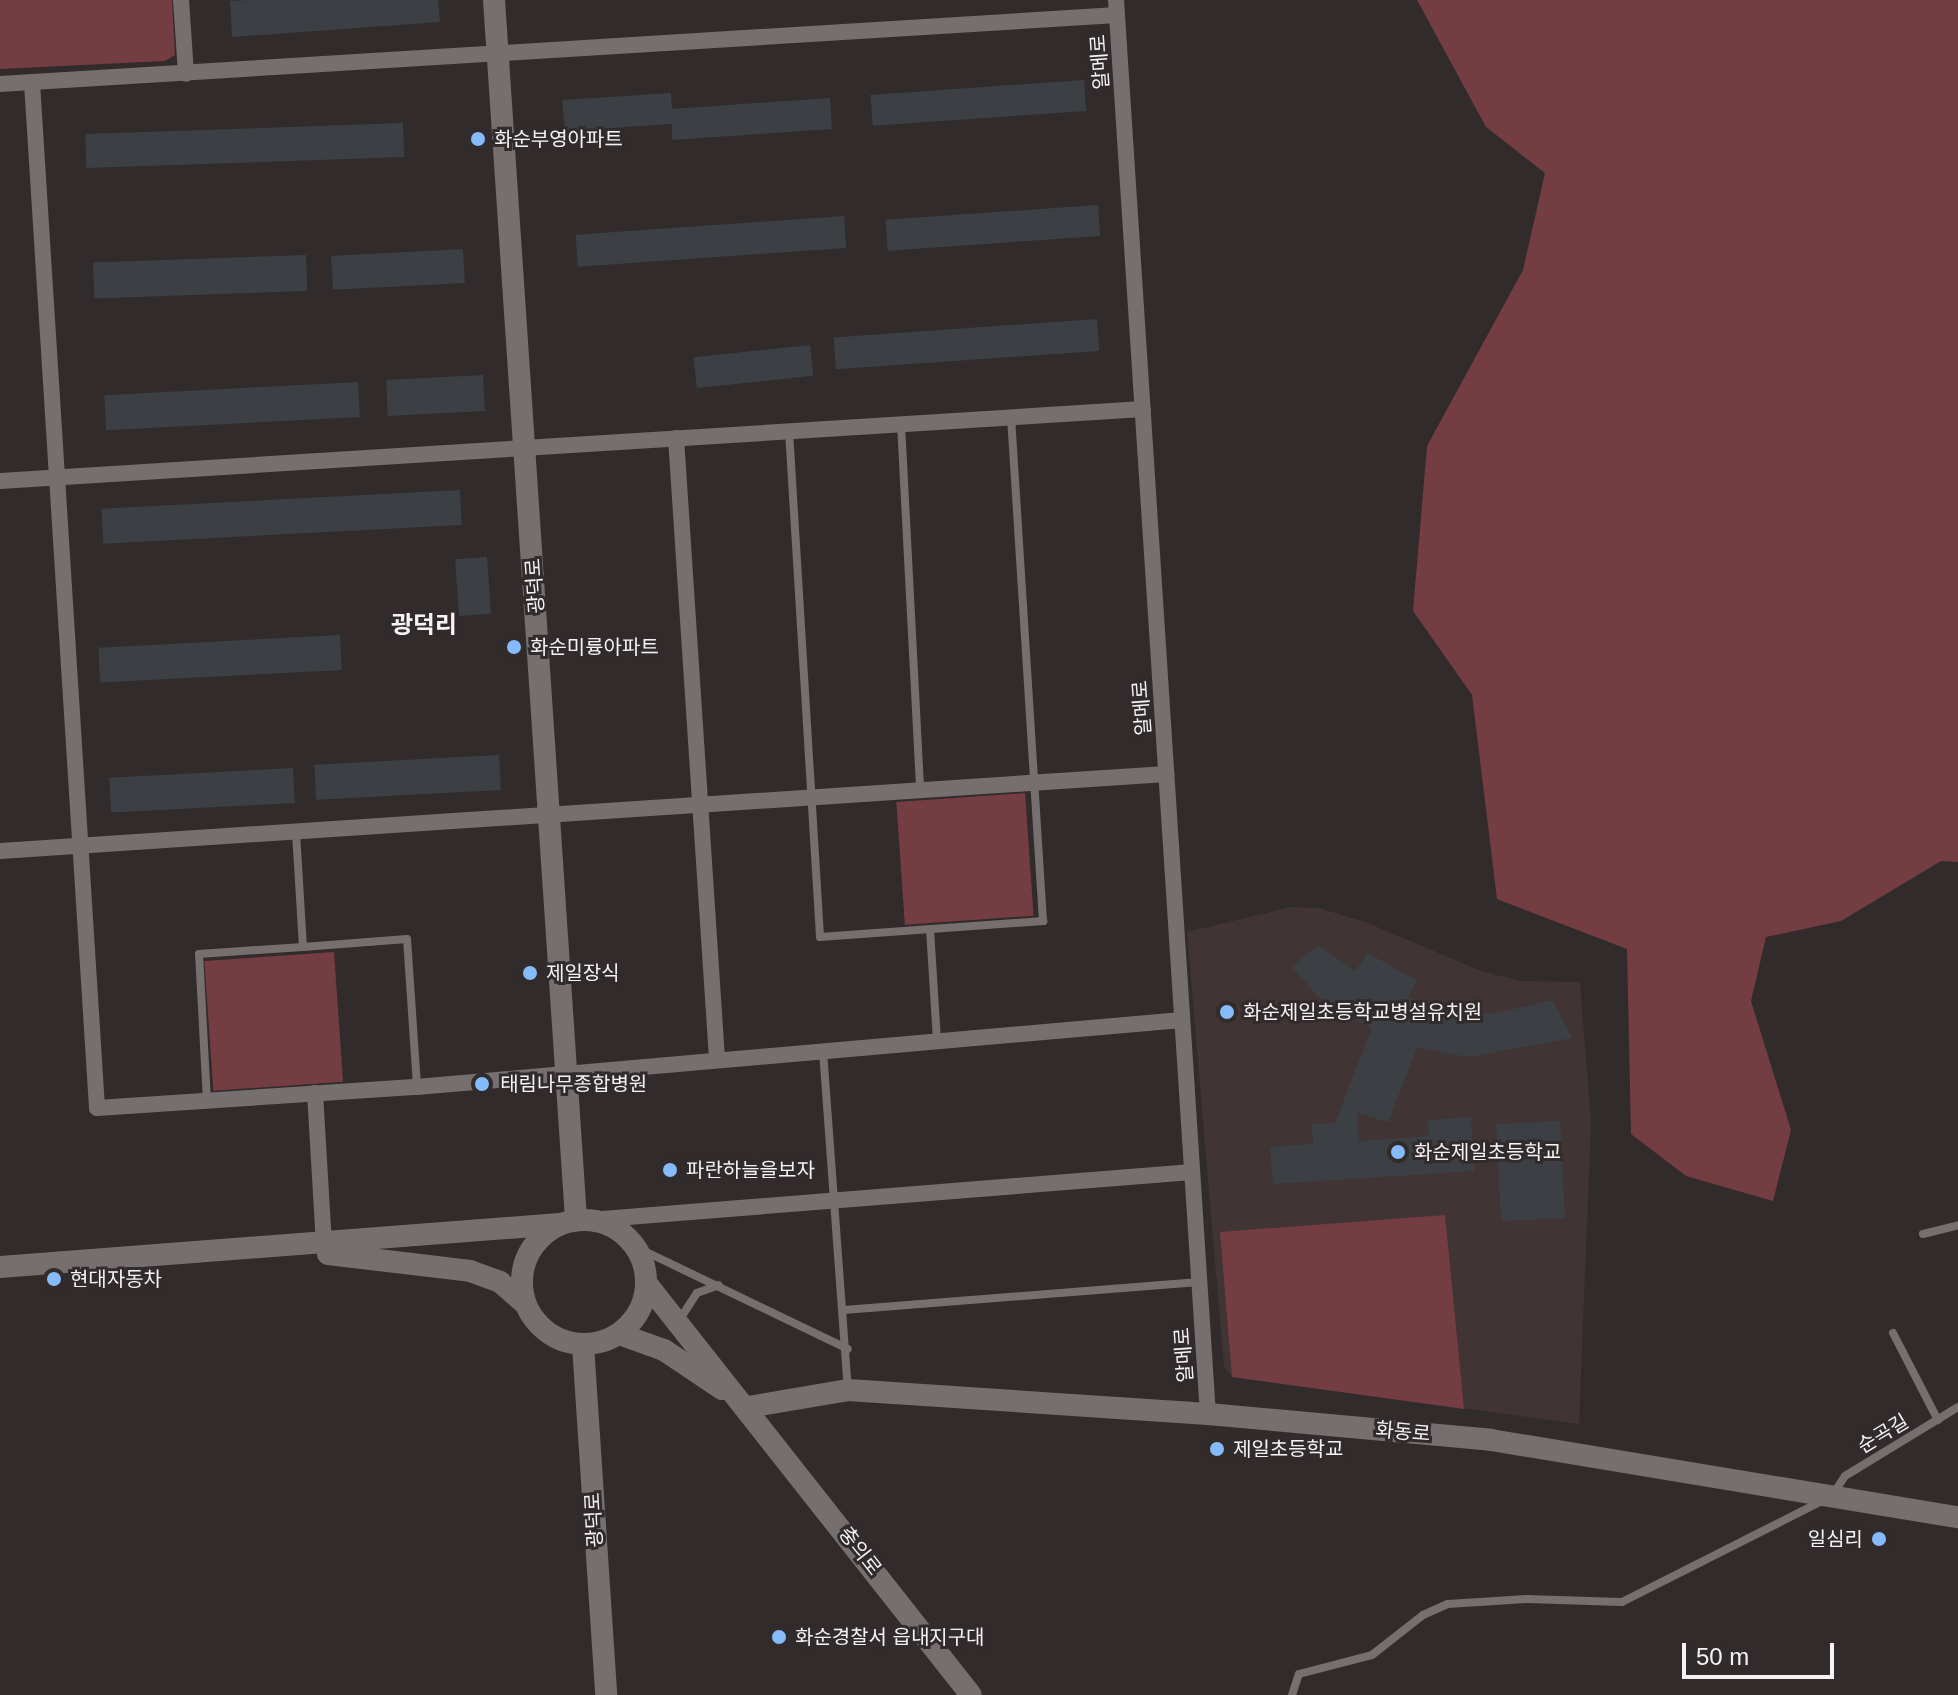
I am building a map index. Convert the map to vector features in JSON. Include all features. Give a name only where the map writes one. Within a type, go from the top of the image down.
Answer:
[{"type":"street","points":[[181,0],[186,74]]},
{"type":"street","name":"광덕로","points":[[494,0],[575,1221]]},
{"type":"street","points":[[0,84],[498,56],[1117,8]]},
{"type":"street","name":"알메로","points":[[1117,8],[1208,1414]]},
{"type":"street","points":[[32,83],[97,1108],[417,1087],[823,1048],[1182,1020]]},
{"type":"street","points":[[0,481],[1143,409]]},
{"type":"street","points":[[676,438],[717,1059]]},
{"type":"street","points":[[0,851],[1166,774]]},
{"type":"street","points":[[315,1093],[324,1244]]},
{"type":"street","points":[[0,1267],[324,1244],[1192,1172]]},
{"type":"street","points":[[251,1249],[434,1263],[500,1282],[524,1303],[547,1333],[583,1345],[619,1334],[634,1320],[647,1284],[636,1247],[616,1229],[575,1221],[530,1248],[521,1285],[524,1303]]},
{"type":"street","name":"충의로","points":[[647,1284],[679,1328],[748,1407],[971,1695]]},
{"type":"street","name":"충의로","points":[[619,1334],[664,1350],[748,1407]]},
{"type":"street","name":"광덕로","points":[[583,1345],[606,1695]]},
{"type":"street","name":"화동로","points":[[748,1407],[848,1390],[1208,1414],[1491,1440],[1958,1517]]},
{"type":"lane","points":[[789,431],[820,937],[1043,921],[1011,417]]},
{"type":"lane","points":[[901,424],[920,790]]},
{"type":"lane","points":[[296,831],[303,947]]},
{"type":"lane","points":[[930,929],[937,1039]]},
{"type":"lane","points":[[207,1101],[199,954],[407,939],[417,1087]]},
{"type":"lane","points":[[823,1048],[848,1349],[848,1390]]},
{"type":"lane","points":[[1923,1234],[1958,1225]]},
{"type":"lane","points":[[636,1247],[848,1349]]},
{"type":"lane","points":[[844,1310],[1199,1282]]},
{"type":"lane","points":[[679,1328],[688,1302],[716,1284]]},
{"type":"lane","points":[[1893,1333],[1938,1420]]},
{"type":"lane","name":"순곡길","points":[[1292,1695],[1299,1674],[1372,1655],[1423,1615],[1448,1604],[1527,1599],[1622,1602],[1832,1496],[1845,1476],[1958,1407]]},
{"type":"shaded area","points":[[0,0],[172,0],[175,55],[165,61],[0,69]]},
{"type":"shaded area","points":[[1417,0],[1958,0],[1958,862],[1941,861],[1841,921],[1766,937],[1751,1001],[1791,1130],[1773,1201],[1686,1176],[1631,1134],[1627,949],[1497,899],[1472,695],[1413,611],[1427,446],[1523,270],[1545,173],[1486,127]]},
{"type":"shaded area","points":[[1025,793],[1034,916],[905,925],[896,802]]},
{"type":"shaded area","name":"화순제일초등학교","points":[[1291,907],[1319,908],[1368,923],[1481,971],[1520,981],[1580,982],[1591,1123],[1579,1424],[1232,1377],[1224,1367],[1187,932]]},
{"type":"shaded area","points":[[334,952],[343,1082],[213,1091],[204,961]]},
{"type":"shaded area","points":[[1445,1215],[1464,1409],[1232,1377],[1220,1232]]},
{"type":"building","points":[[438,0],[440,22],[232,37],[230,1]]},
{"type":"building","points":[[1084,80],[1086,111],[873,126],[871,95]]},
{"type":"building","points":[[671,93],[672,109],[830,98],[832,129],[672,140],[672,124],[565,131],[562,100]]},
{"type":"building","points":[[403,123],[404,157],[86,168],[85,134]]},
{"type":"building","points":[[1098,205],[1100,236],[888,251],[886,220]]},
{"type":"building","points":[[844,216],[846,248],[578,267],[576,235]]},
{"type":"building","points":[[463,249],[465,283],[333,290],[331,256]]},
{"type":"building","points":[[306,255],[307,291],[94,298],[93,262]]},
{"type":"building","points":[[1097,319],[1099,351],[836,369],[834,337]]},
{"type":"building","points":[[810,345],[813,376],[697,388],[694,357]]},
{"type":"building","points":[[483,375],[485,411],[388,416],[386,380]]},
{"type":"building","points":[[358,382],[360,417],[106,430],[104,395]]},
{"type":"building","points":[[460,490],[462,525],[103,544],[101,509]]},
{"type":"building","points":[[487,557],[491,614],[459,616],[455,559]]},
{"type":"building","points":[[340,635],[342,670],[100,683],[98,648]]},
{"type":"building","points":[[499,755],[501,790],[316,800],[314,765]]},
{"type":"building","points":[[293,768],[295,803],[111,813],[109,778]]},
{"type":"building","points":[[1318,945],[1355,971],[1368,953],[1417,981],[1408,997],[1429,1008],[1493,1014],[1552,1000],[1572,1038],[1469,1057],[1417,1048],[1388,1122],[1357,1113],[1359,1141],[1429,1136],[1427,1120],[1471,1117],[1474,1171],[1273,1184],[1270,1147],[1313,1144],[1312,1124],[1335,1123],[1372,1028],[1327,1006],[1292,967]]},
{"type":"building","points":[[1560,1121],[1565,1218],[1501,1221],[1496,1124]]},
{"type":"place","name":"화순부영아파트","points":[[478,139]]},
{"type":"place","name":"화순미륭아파트","points":[[514,647]]},
{"type":"place","name":"제일장식","points":[[530,973]]},
{"type":"place","name":"화순제일초등학교병설유치원","points":[[1227,1012]]},
{"type":"place","name":"태림나무종합병원","points":[[482,1084]]},
{"type":"place","name":"화순제일초등학교","points":[[1398,1152]]},
{"type":"place","name":"파란하늘을보자","points":[[670,1170]]},
{"type":"place","name":"현대자동차","points":[[54,1279]]},
{"type":"place","name":"제일초등학교","points":[[1217,1449]]},
{"type":"place","name":"일심리","points":[[1879,1539]]},
{"type":"place","name":"화순경찰서 읍내지구대","points":[[779,1637]]},
{"type":"district","name":"광덕리","points":[[424,625]]}]
